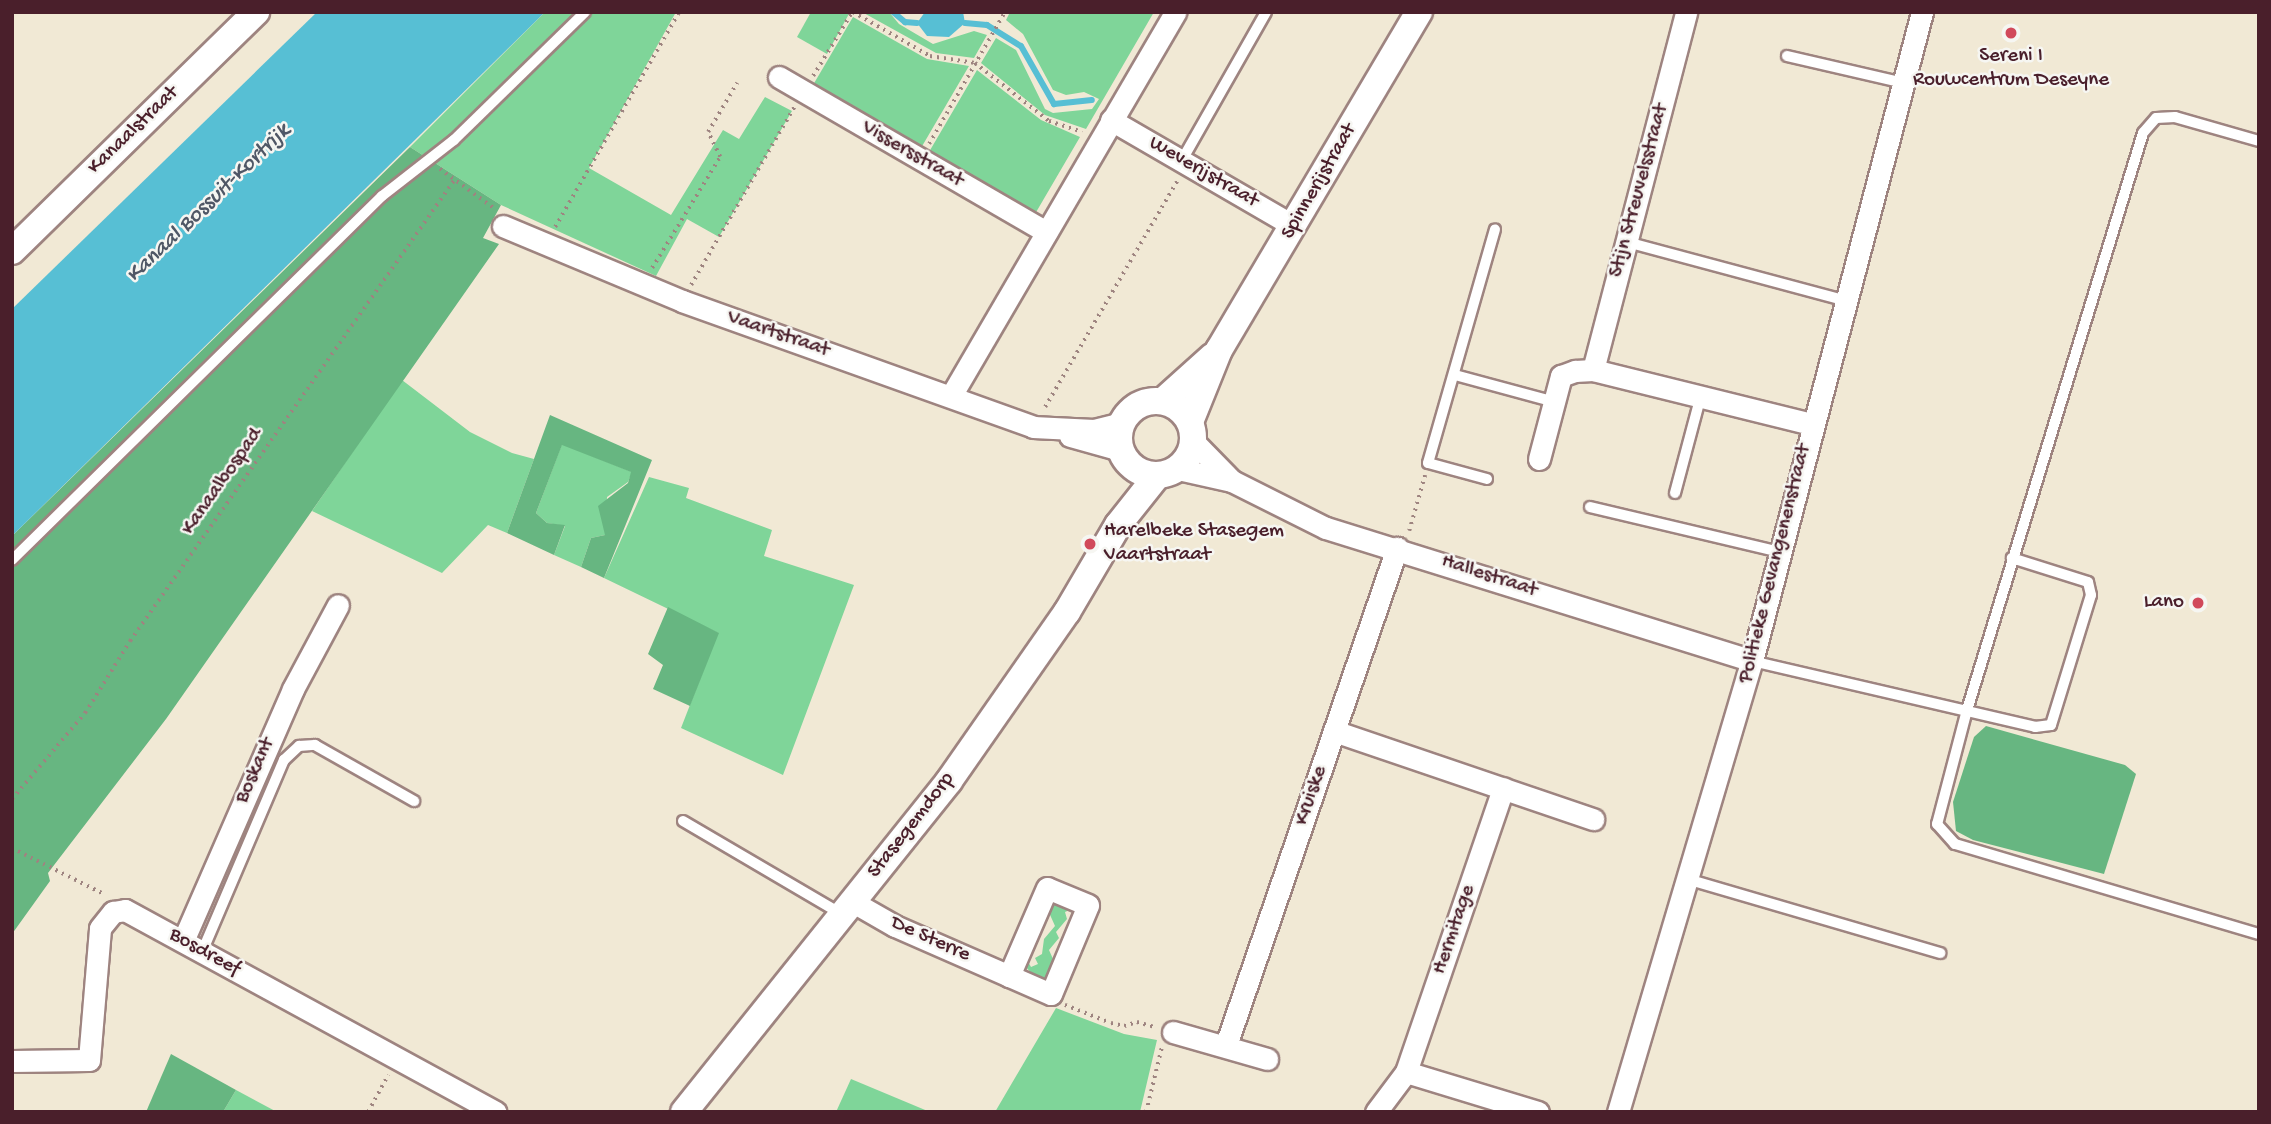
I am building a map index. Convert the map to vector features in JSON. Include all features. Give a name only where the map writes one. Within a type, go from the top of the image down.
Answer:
[{"type":"street","name":"Kanaalstraat","points":[[12,251],[256,12]]},
{"type":"street","points":[[951,396],[1175,12]]},
{"type":"street","name":"Spinnerijstraat","points":[[1192,432],[1219,350],[1419,12]]},
{"type":"street","name":"Stijn Streuvelsstraat","points":[[1593,370],[1686,12]]},
{"type":"street","name":"Politieke Gevangenenstraat","points":[[1618,1112],[1752,661],[1922,12]]},
{"type":"street","name":"Vissersstraat","points":[[779,78],[1046,232]]},
{"type":"street","name":"Weverijstraat","points":[[1111,120],[1294,226]]},
{"type":"street","name":"Vaartstraat","points":[[503,226],[682,301],[1033,427],[1058,431],[1123,455]]},
{"type":"street","name":"Spinnerijstraat","points":[[1163,401],[1219,350]]},
{"type":"street","points":[[1539,459],[1561,376],[1593,370],[1812,424]]},
{"type":"street","points":[[1163,401],[1183,412],[1192,432],[1168,472],[1145,474],[1123,455],[1122,423],[1138,405],[1163,401]]},
{"type":"street","name":"Vaartstraat","points":[[1058,431],[1122,423]]},
{"type":"street","name":"Hallestraat","points":[[1192,432],[1232,481]]},
{"type":"street","name":"Stasegemdorp","points":[[1118,525],[1123,455]]},
{"type":"street","name":"Hallestraat","points":[[1168,472],[1232,481],[1326,528],[1752,661]]},
{"type":"street","name":"Stasegemdorp","points":[[684,1112],[949,781],[1068,612],[1118,525],[1168,472]]},
{"type":"street","name":"Kruiske","points":[[1226,1045],[1397,548]]},
{"type":"street","name":"Boskant","points":[[192,946],[287,701],[338,605]]},
{"type":"street","points":[[1334,731],[1593,819]]},
{"type":"street","name":"Hermitage","points":[[1376,1112],[1406,1072],[1503,788]]},
{"type":"street","points":[[1009,976],[1047,888],[1088,905],[1052,995]]},
{"type":"street","name":"De Sterre","points":[[848,908],[1052,995]]},
{"type":"street","points":[[12,1061],[89,1060],[100,928],[113,912],[125,910]]},
{"type":"street","name":"Bosdreef","points":[[125,910],[496,1112]]},
{"type":"street","points":[[1169,1031],[1226,1045],[1267,1059]]},
{"type":"street","points":[[1406,1072],[1538,1112]]},
{"type":"lane","points":[[12,560],[382,195],[454,140],[585,12]]},
{"type":"lane","points":[[1184,162],[1266,12]]},
{"type":"lane","points":[[1787,57],[1904,83]]},
{"type":"lane","points":[[2259,141],[2175,117],[2156,118],[2143,133],[1966,710],[1937,824],[1955,844],[2259,934]]},
{"type":"lane","points":[[1487,479],[1428,463],[1495,229]]},
{"type":"lane","points":[[1627,242],[1847,301]]},
{"type":"lane","points":[[1455,375],[1555,402]]},
{"type":"lane","points":[[1675,493],[1700,398]]},
{"type":"lane","points":[[1590,506],[1780,552]]},
{"type":"lane","points":[[1752,661],[2035,727],[2051,725],[2087,608],[2088,582],[2012,558]]},
{"type":"lane","points":[[192,946],[284,760],[299,746],[315,745],[415,801]]},
{"type":"lane","points":[[682,821],[848,908]]},
{"type":"lane","points":[[1687,879],[1940,953]]},
{"type":"path","points":[[545,244],[679,12]]},
{"type":"path","points":[[682,301],[853,12],[930,56],[975,63],[1049,121],[1099,141]]},
{"type":"path","points":[[920,160],[1005,12]]},
{"type":"path","points":[[642,285],[720,157],[708,132],[737,83]]},
{"type":"path","points":[[1033,427],[1184,162]]},
{"type":"path","points":[[444,169],[500,213],[503,226]]},
{"type":"path","name":"Kanaalbospad","points":[[12,799],[85,713],[130,642],[455,180]]},
{"type":"path","points":[[1397,548],[1408,534],[1428,463]]},
{"type":"path","points":[[12,848],[59,869],[125,910]]},
{"type":"path","points":[[1052,995],[1059,1002],[1111,1023],[1137,1022],[1169,1031],[1146,1112]]},
{"type":"path","points":[[368,1112],[397,1058]]},
{"type":"green space","points":[[545,12],[676,12],[589,168],[671,215],[723,130],[739,139],[765,97],[792,111],[719,237],[687,219],[656,276],[501,205],[410,147]]},
{"type":"green space","points":[[811,12],[850,12],[827,54],[797,37]]},
{"type":"green space","points":[[862,12],[889,12],[899,24],[933,44],[974,31],[987,35],[974,58],[936,53]]},
{"type":"green space","points":[[1010,12],[1154,12],[1086,129],[1045,115],[981,63],[996,38],[1016,50],[1045,109],[1053,113],[1092,109],[1099,99],[1084,92],[1066,95],[1053,90],[1023,34],[1006,20]]},
{"type":"green space","points":[[853,17],[927,59],[969,66],[921,148],[813,85]]},
{"type":"green space","points":[[977,70],[1041,120],[1080,137],[1035,214],[929,152]]},
{"type":"green space","points":[[410,147],[501,205],[483,238],[499,244],[166,719],[48,873],[50,881],[12,934],[12,536]]},
{"type":"green space","points":[[402,380],[470,432],[512,453],[534,459],[507,533],[488,525],[442,573],[312,511]]},
{"type":"green space","points":[[550,415],[652,460],[604,578],[581,567],[591,538],[605,535],[598,506],[628,483],[631,472],[562,445],[536,513],[547,523],[565,525],[554,555],[507,533]]},
{"type":"green space","points":[[562,444],[632,472],[628,482],[607,497],[605,535],[591,538],[581,567],[554,555],[565,526],[547,523],[536,513]]},
{"type":"green space","points":[[649,477],[689,488],[686,498],[772,530],[764,556],[854,585],[783,775],[681,728],[718,633],[604,578]]},
{"type":"green space","points":[[668,607],[719,633],[690,706],[653,689],[663,665],[648,654]]},
{"type":"green space","points":[[1986,726],[2125,765],[2136,774],[2104,874],[1973,840],[1956,831],[1953,802],[1974,737]]},
{"type":"green space","points":[[1051,901],[1078,903],[1077,920],[1072,909],[1065,912],[1067,919],[1056,932],[1059,938],[1049,950],[1057,968],[1047,979],[1035,977],[1024,965],[1025,956],[1031,967],[1038,964],[1035,958],[1042,954],[1044,939],[1055,926],[1047,908]]},
{"type":"green space","points":[[1056,1008],[1124,1034],[1157,1040],[1140,1112],[995,1112]]},
{"type":"green space","points":[[171,1054],[236,1090],[223,1112],[146,1112]]},
{"type":"green space","points":[[851,1079],[930,1112],[836,1112]]},
{"type":"green space","points":[[236,1090],[277,1112],[223,1112]]},
{"type":"water","name":"Kanaal Bossuit-Kortrijk","points":[[317,12],[545,12],[12,536],[12,309]]},
{"type":"water","points":[[925,12],[963,12],[965,23],[949,37],[927,36],[917,23]]},
{"type":"waterway","points":[[893,12],[905,22],[917,23]]},
{"type":"waterway","points":[[965,23],[987,25],[1021,46],[1054,104],[1092,100]]},
{"type":"place","name":"Sereni I Rouwcentrum Deseyne","points":[[2011,33]]},
{"type":"place","name":"Harelbeke Stasegem Vaartstraat","points":[[1090,544]]},
{"type":"place","name":"Lano","points":[[2198,603]]}]
